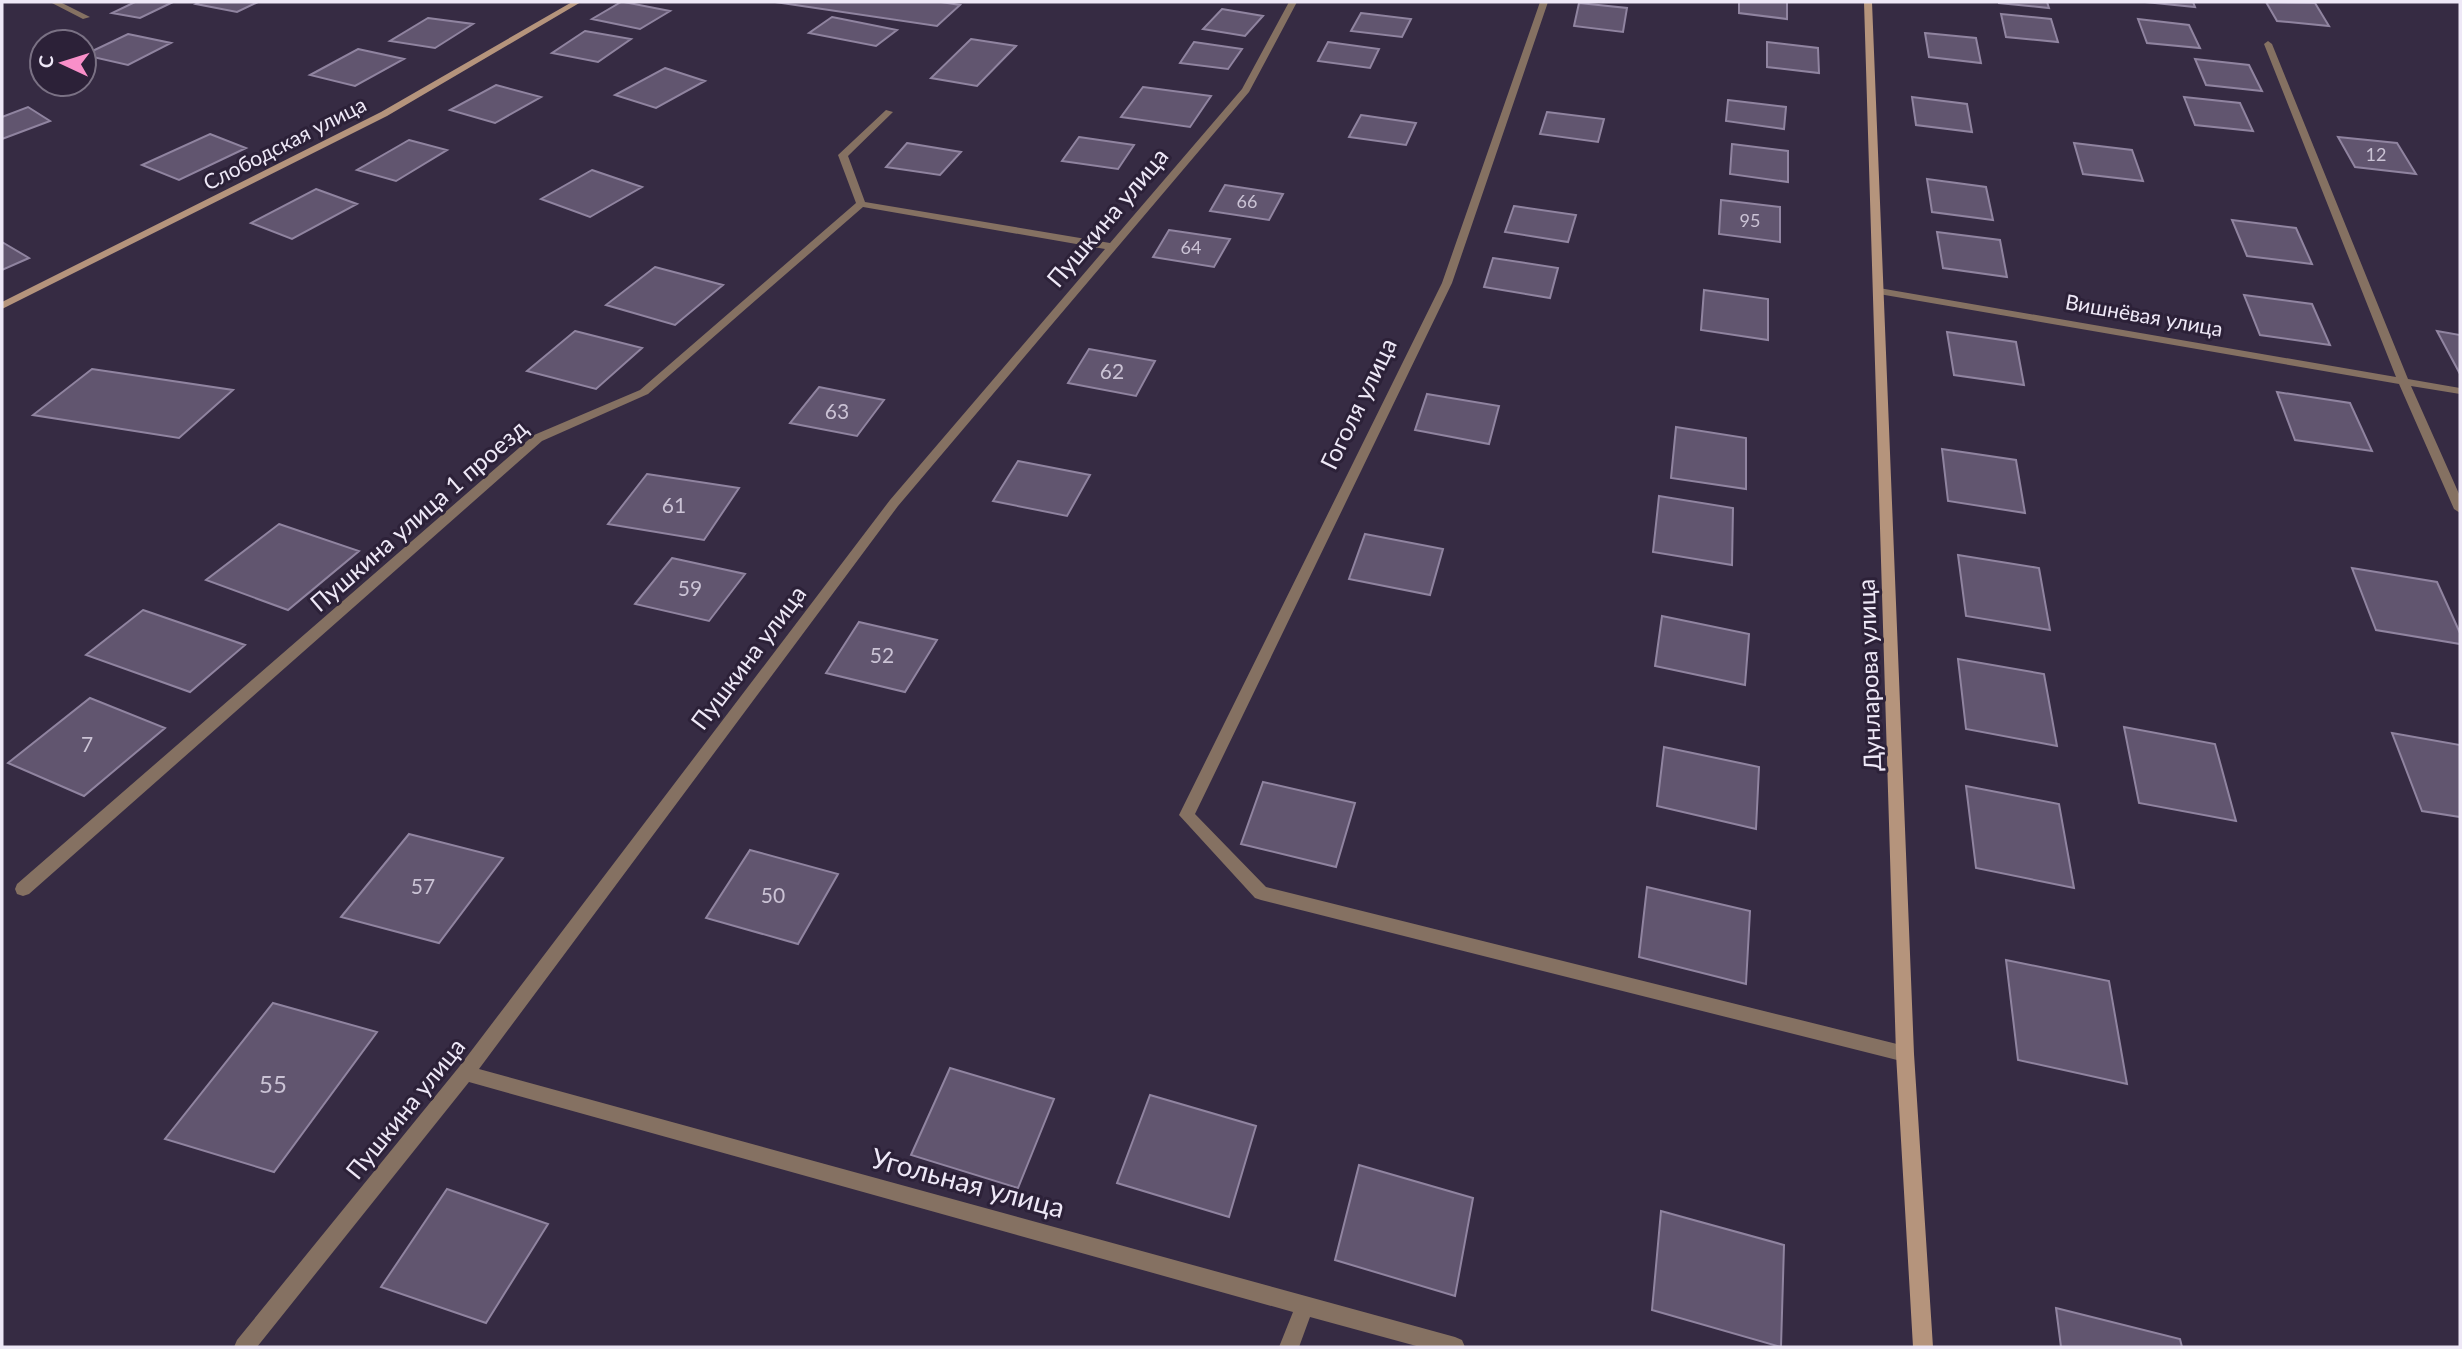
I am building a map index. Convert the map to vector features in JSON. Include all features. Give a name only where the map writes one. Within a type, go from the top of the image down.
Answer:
[{"type":"street","points":[[54,2],[86,17]]},
{"type":"street","name":"Слободская улица","points":[[2,306],[384,114],[577,2]]},
{"type":"street","name":"Пушкина улица","points":[[244,1347],[466,1073],[894,503],[1246,90],[1293,2]]},
{"type":"street","name":"Гоголя улица","points":[[1544,2],[1447,282],[1187,815],[1261,893],[1905,1055]]},
{"type":"street","name":"Дунларова улица","points":[[1868,2],[1905,1055],[1923,1347]]},
{"type":"street","points":[[2268,44],[2403,380],[2460,509]]},
{"type":"street","points":[[889,112],[843,155],[861,204],[1113,247]]},
{"type":"street","name":"Пушкина улица 1 проезд","points":[[23,889],[538,438],[644,392],[861,204]]},
{"type":"street","name":"Вишнёвая улица","points":[[1879,291],[2460,391]]},
{"type":"street","name":"Угольная улица","points":[[466,1073],[1455,1347]]},
{"type":"street","points":[[1289,1347],[1305,1305]]},
{"type":"building","points":[[135,2],[173,2],[140,18],[112,13]]},
{"type":"building","points":[[258,2],[237,12],[196,4]]},
{"type":"building","points":[[621,2],[670,11],[640,29],[592,19]]},
{"type":"building","points":[[775,2],[941,2],[960,5],[937,26]]},
{"type":"building","points":[[1739,2],[1787,2],[1787,19],[1739,13]]},
{"type":"building","points":[[2047,2],[2049,8],[1999,3]]},
{"type":"building","points":[[2145,2],[2193,2],[2195,7]]},
{"type":"building","points":[[2266,2],[2315,3],[2329,26],[2277,21]]},
{"type":"building","points":[[1579,3],[1627,8],[1623,32],[1574,26]]},
{"type":"building","points":[[1222,9],[1263,16],[1245,36],[1203,29]]},
{"type":"building","points":[[1361,13],[1411,19],[1402,37],[1351,31]]},
{"type":"building","points":[[2001,14],[2051,19],[2058,42],[2006,37]]},
{"type":"building","points":[[832,17],[897,30],[876,46],[809,33]]},
{"type":"building","points":[[428,18],[473,24],[435,48],[390,41]]},
{"type":"building","points":[[2138,19],[2189,25],[2200,48],[2147,43]]},
{"type":"building","points":[[585,31],[631,39],[598,62],[552,53]]},
{"type":"building","points":[[1925,33],[1976,38],[1981,63],[1929,57]]},
{"type":"building","points":[[128,34],[171,43],[128,65],[98,58],[98,48]]},
{"type":"building","points":[[971,39],[1016,46],[977,86],[931,78]]},
{"type":"building","points":[[1194,42],[1242,49],[1228,69],[1180,63]]},
{"type":"building","points":[[1328,42],[1379,49],[1370,68],[1318,61]]},
{"type":"building","points":[[1767,42],[1818,48],[1819,73],[1767,67]]},
{"type":"building","points":[[358,49],[404,59],[355,86],[310,75]]},
{"type":"building","points":[[2195,59],[2249,65],[2262,91],[2206,85]]},
{"type":"building","points":[[665,68],[705,81],[656,108],[615,95]]},
{"type":"building","points":[[496,85],[541,97],[495,123],[450,110]]},
{"type":"building","points":[[1143,87],[1211,96],[1190,127],[1121,117]]},
{"type":"building","points":[[1912,97],[1967,104],[1972,132],[1916,125]]},
{"type":"building","points":[[2184,97],[2240,103],[2253,131],[2195,125]]},
{"type":"building","points":[[1728,100],[1786,107],[1784,129],[1726,121]]},
{"type":"building","points":[[28,107],[50,121],[2,139],[2,117]]},
{"type":"building","points":[[1547,112],[1604,119],[1598,142],[1540,134]]},
{"type":"building","points":[[1361,115],[1416,123],[1406,145],[1349,137]]},
{"type":"building","points":[[210,134],[246,148],[179,180],[142,165]]},
{"type":"building","points":[[1079,137],[1134,145],[1118,169],[1062,161]]},
{"type":"building","points":[[2338,137],[2397,143],[2416,174],[2355,167]]},
{"type":"building","points":[[409,140],[447,150],[396,181],[357,170]]},
{"type":"building","points":[[907,143],[961,152],[940,175],[886,167]]},
{"type":"building","points":[[2074,143],[2132,150],[2143,181],[2083,174]]},
{"type":"building","points":[[1732,144],[1788,151],[1788,182],[1730,174]]},
{"type":"building","points":[[592,170],[642,187],[590,217],[541,199]]},
{"type":"building","points":[[1927,179],[1986,187],[1993,220],[1932,212]]},
{"type":"building","points":[[1225,185],[1283,194],[1269,220],[1210,211]]},
{"type":"building","points":[[316,189],[357,204],[292,239],[251,223]]},
{"type":"building","points":[[1721,200],[1780,207],[1780,242],[1719,234]]},
{"type":"building","points":[[1514,206],[1576,215],[1568,242],[1505,232]]},
{"type":"building","points":[[2232,220],[2296,228],[2312,264],[2247,256]]},
{"type":"building","points":[[1169,230],[1230,239],[1214,267],[1153,257]]},
{"type":"building","points":[[1937,232],[2000,240],[2007,277],[1943,268]]},
{"type":"building","points":[[2,242],[29,258],[2,270]]},
{"type":"building","points":[[1493,258],[1558,268],[1550,298],[1484,287]]},
{"type":"building","points":[[655,267],[723,285],[675,325],[606,305]]},
{"type":"building","points":[[1704,290],[1768,299],[1768,340],[1701,330]]},
{"type":"building","points":[[2244,295],[2312,304],[2330,345],[2260,335]]},
{"type":"building","points":[[575,331],[642,348],[596,389],[527,371]]},
{"type":"building","points":[[2437,331],[2460,335],[2460,374]]},
{"type":"building","points":[[1947,332],[2016,342],[2024,385],[1954,375]]},
{"type":"building","points":[[1089,349],[1155,361],[1136,396],[1068,383]]},
{"type":"building","points":[[92,369],[233,390],[179,438],[33,415]]},
{"type":"building","points":[[819,387],[884,400],[857,436],[790,423]]},
{"type":"building","points":[[2277,392],[2350,403],[2372,451],[2295,440]]},
{"type":"building","points":[[1427,394],[1499,406],[1489,444],[1415,430]]},
{"type":"building","points":[[1676,427],[1746,438],[1746,489],[1671,478]]},
{"type":"building","points":[[1942,449],[2016,460],[2025,513],[1948,501]]},
{"type":"building","points":[[1018,461],[1090,475],[1067,516],[993,501]]},
{"type":"building","points":[[647,474],[739,488],[704,540],[608,524]]},
{"type":"building","points":[[1659,496],[1733,508],[1732,565],[1653,552]]},
{"type":"building","points":[[279,524],[359,551],[288,610],[206,580]]},
{"type":"building","points":[[1365,534],[1443,549],[1430,595],[1349,579]]},
{"type":"building","points":[[1958,555],[2039,568],[2050,630],[1966,616]]},
{"type":"building","points":[[672,558],[745,574],[709,621],[635,604]]},
{"type":"building","points":[[2352,568],[2437,582],[2460,633],[2460,644],[2376,630]]},
{"type":"building","points":[[143,610],[245,645],[190,692],[86,655]]},
{"type":"building","points":[[1662,616],[1749,634],[1745,685],[1655,666]]},
{"type":"building","points":[[859,622],[937,640],[905,692],[826,673]]},
{"type":"building","points":[[1958,659],[2044,674],[2057,746],[1966,729]]},
{"type":"building","points":[[90,698],[165,728],[84,796],[8,763]]},
{"type":"building","points":[[2124,727],[2215,744],[2236,821],[2139,803]]},
{"type":"building","points":[[2392,733],[2460,745],[2460,817],[2422,811]]},
{"type":"building","points":[[1664,747],[1759,767],[1756,829],[1657,806]]},
{"type":"building","points":[[1263,782],[1355,803],[1336,867],[1241,844]]},
{"type":"building","points":[[1966,786],[2059,804],[2074,888],[1976,868]]},
{"type":"building","points":[[409,834],[503,858],[439,943],[341,917]]},
{"type":"building","points":[[750,850],[838,874],[798,944],[706,918]]},
{"type":"building","points":[[1647,887],[1750,911],[1746,984],[1639,957]]},
{"type":"building","points":[[2006,960],[2109,981],[2127,1084],[2018,1060]]},
{"type":"building","points":[[273,1003],[377,1032],[274,1172],[165,1139]]},
{"type":"building","points":[[950,1068],[1054,1099],[1018,1188],[911,1155]]},
{"type":"building","points":[[1150,1095],[1256,1126],[1229,1217],[1117,1183]]},
{"type":"building","points":[[1359,1165],[1473,1198],[1455,1296],[1335,1260]]},
{"type":"building","points":[[447,1189],[548,1224],[486,1323],[381,1287]]},
{"type":"building","points":[[1661,1211],[1784,1245],[1781,1347],[1652,1310]]},
{"type":"building","points":[[2056,1308],[2180,1339],[2182,1347],[2061,1347]]}]
